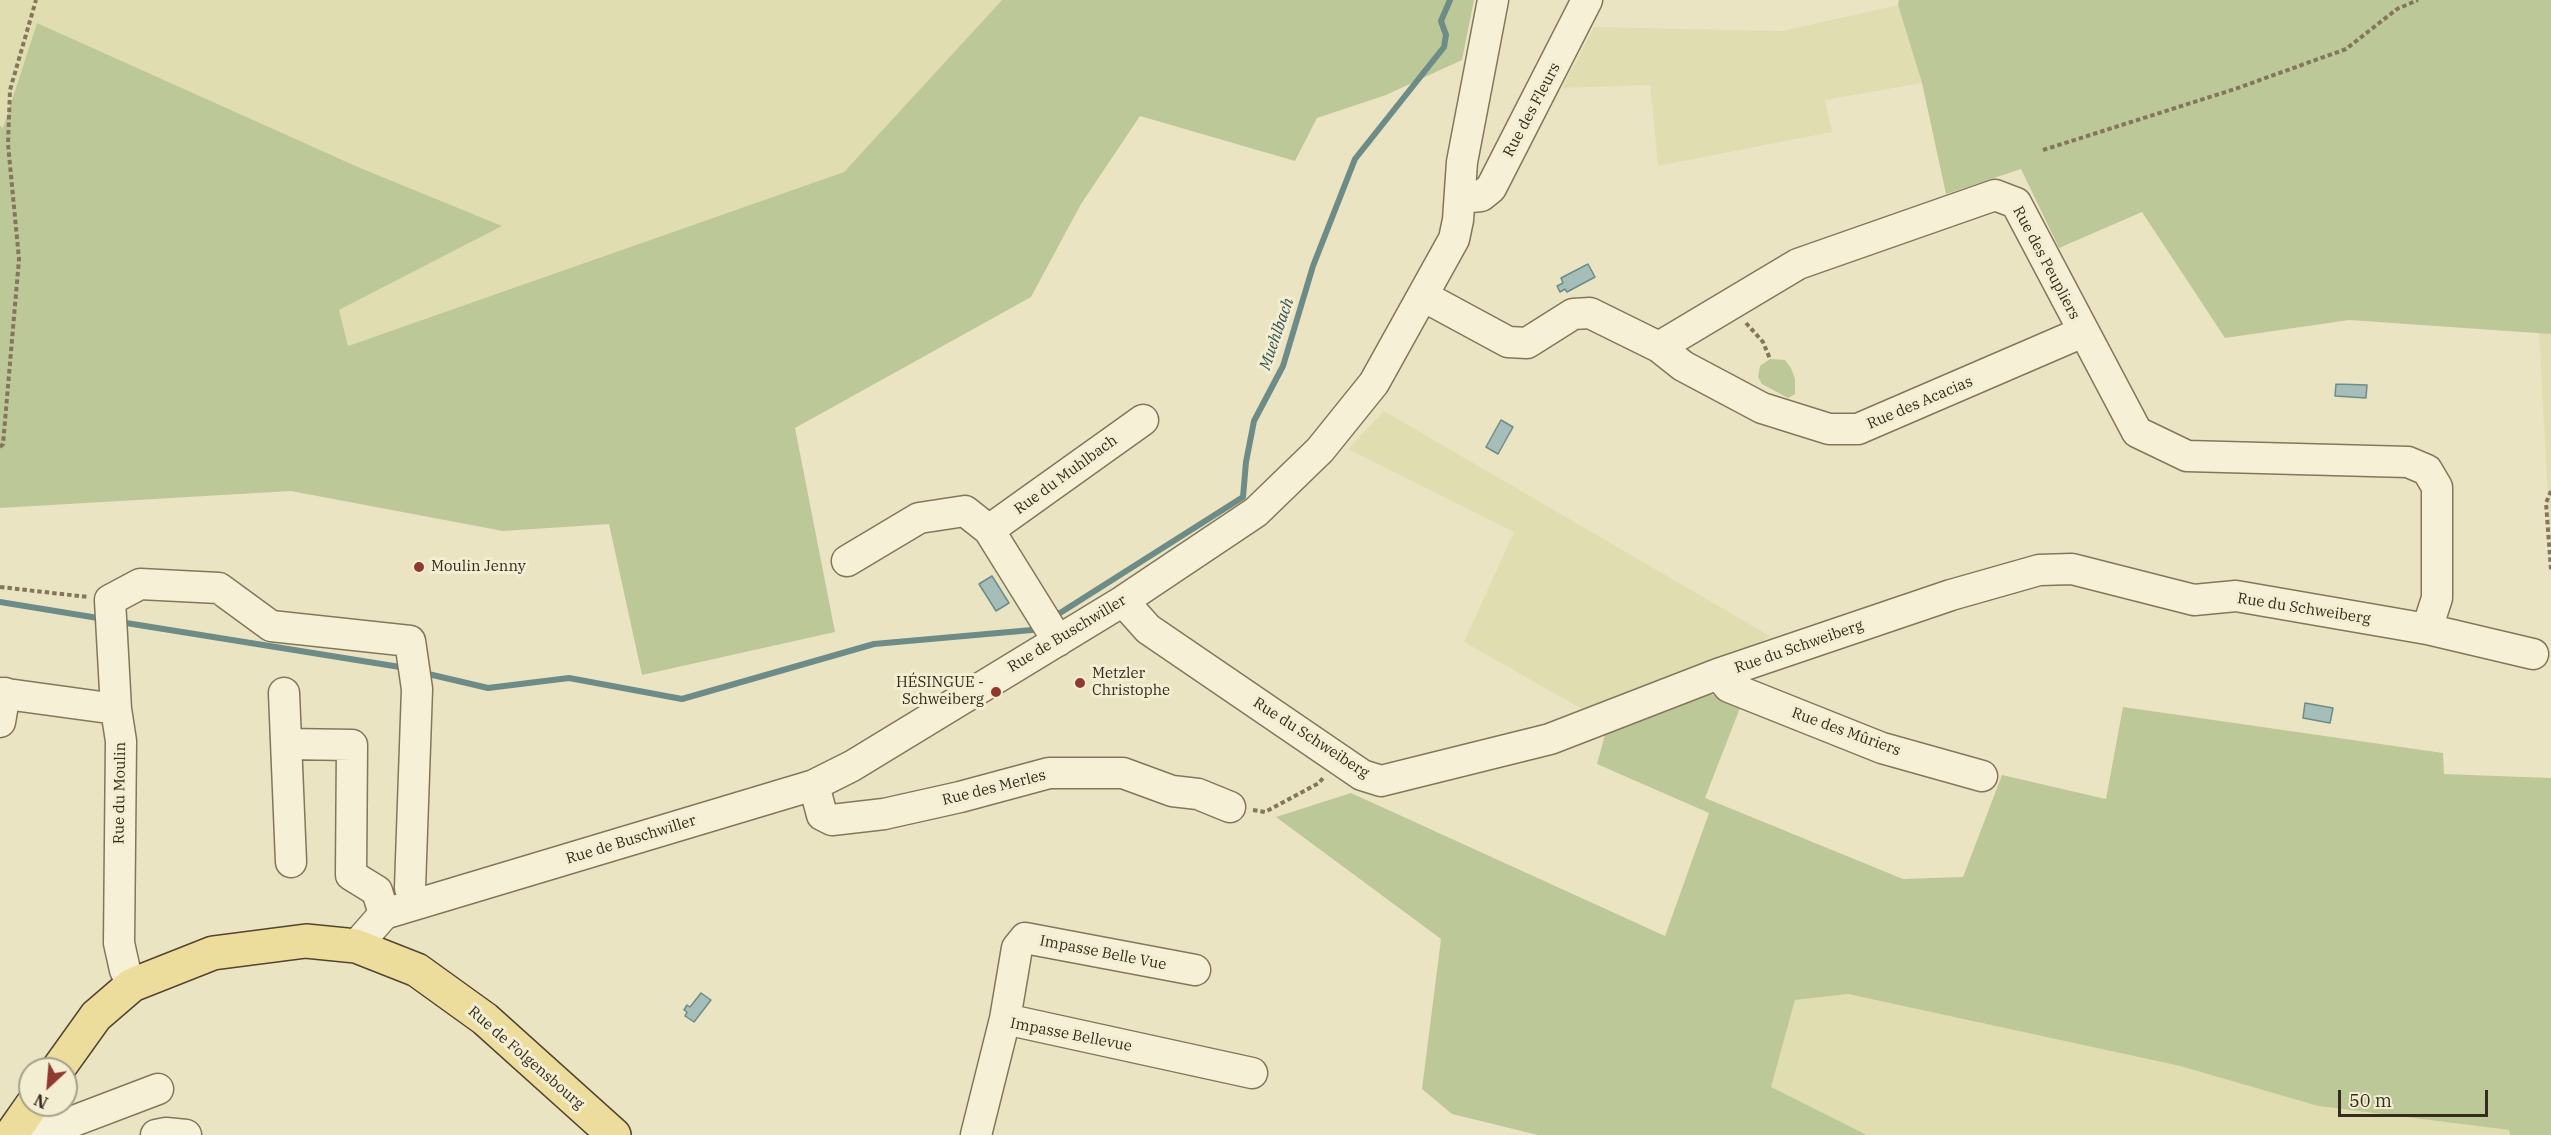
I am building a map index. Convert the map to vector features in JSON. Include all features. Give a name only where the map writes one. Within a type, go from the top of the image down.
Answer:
[{"type":"main road","name":"Rue de Folgensbourg","points":[[67,1057],[96,1016],[132,986],[213,953],[306,941],[357,946],[417,970],[485,1019],[614,1135]]},
{"type":"street","name":"Rue de Buschwiller","points":[[384,914],[814,785],[852,766],[1123,601],[1256,512],[1320,450],[1374,383],[1454,238],[1458,220],[1462,162],[1493,0]]},
{"type":"street","name":"Rue des Fleurs","points":[[1460,198],[1481,196],[1491,188],[1587,0]]},
{"type":"street","name":"Rue des Peupliers","points":[[1659,347],[1798,264],[1995,195],[2016,203],[2137,432],[2187,456],[2408,462],[2427,470],[2437,487],[2437,598],[2427,629]]},
{"type":"street","points":[[1424,296],[1508,342],[1527,343],[1573,314],[1590,313],[1659,347]]},
{"type":"street","name":"Rue des Acacias","points":[[1659,347],[1683,366],[1762,408],[1828,429],[1858,429],[2083,332]]},
{"type":"street","name":"Rue du Muhlbach","points":[[989,530],[1143,420]]},
{"type":"street","points":[[847,561],[919,518],[965,511],[989,530],[1058,641]]},
{"type":"street","name":"Rue du Schweiberg","points":[[1123,601],[1148,629],[1362,775],[1381,781],[1550,739],[1718,674],[1951,595],[2039,570],[2072,569],[2194,600],[2236,596],[2427,629],[2533,654]]},
{"type":"street","points":[[110,613],[140,584],[219,588],[272,626],[410,641],[417,689],[410,888],[416,904]]},
{"type":"street","name":"Rue du Moulin","points":[[110,613],[116,709],[121,741],[119,943],[125,970],[132,986]]},
{"type":"street","name":"Rue des Mûriers","points":[[1718,674],[1729,687],[1882,748],[1982,777]]},
{"type":"street","points":[[284,693],[291,862]]},
{"type":"street","points":[[2,703],[116,709]]},
{"type":"street","points":[[286,744],[352,745],[351,875],[377,891],[384,914],[357,946]]},
{"type":"street","name":"Rue des Merles","points":[[814,785],[822,815],[832,820],[884,814],[917,807],[1049,773],[1123,773],[1172,791],[1198,794],[1230,807]]},
{"type":"street","name":"Impasse Belle Vue","points":[[1005,1019],[1017,948],[1025,938],[1195,970]]},
{"type":"street","name":"Impasse Bellevue","points":[[976,1135],[1005,1019],[1252,1073]]},
{"type":"street","points":[[22,1119],[40,1127],[58,1127],[158,1089]]},
{"type":"street","points":[[156,1135],[166,1133],[186,1135]]},
{"type":"path","points":[[0,447],[3,444],[19,259],[8,144],[10,90],[36,0]]},
{"type":"path","points":[[2043,150],[2235,89],[2346,49],[2397,9],[2418,0]]},
{"type":"path","points":[[1729,305],[1763,342],[1770,359]]},
{"type":"path","points":[[2551,491],[2546,503],[2551,570]]},
{"type":"path","points":[[0,587],[110,613]]},
{"type":"path","points":[[1230,807],[1264,812],[1319,783],[1339,759]]},
{"type":"shaded area","points":[[0,0],[1002,0],[844,172],[348,346],[339,310],[501,226],[358,167],[37,23],[3,129],[0,126]]},
{"type":"shaded area","points":[[1898,5],[1922,83],[1825,100],[1832,132],[1658,166],[1650,85],[1562,88],[1594,27],[1782,31]]},
{"type":"shaded area","points":[[2539,332],[2551,334],[2551,555]]},
{"type":"shaded area","points":[[1384,411],[1770,636],[1695,686],[1608,724],[1464,642],[1514,532],[1348,449]]},
{"type":"shaded area","points":[[1848,994],[2180,1066],[2318,1106],[2509,1130],[2510,1135],[1867,1135],[1770,1087],[1795,1000]]},
{"type":"green space","points":[[1002,0],[1474,0],[1462,60],[1386,95],[1317,118],[1295,161],[1140,116],[1081,204],[1031,297],[795,428],[835,632],[642,675],[609,524],[503,531],[291,491],[0,508],[0,126],[3,128],[37,23],[358,167],[502,226],[339,310],[348,346],[844,172]]},
{"type":"green space","points":[[1899,0],[2551,0],[2551,334],[2349,320],[2225,338],[2142,212],[2059,248],[2021,169],[1946,194],[1922,83],[1898,5]]},
{"type":"green space","points":[[1770,359],[1785,360],[1791,368],[1795,379],[1795,394],[1788,398],[1762,384],[1758,377],[1760,366]]},
{"type":"green space","points":[[1695,686],[1740,708],[1705,798],[1903,879],[1963,877],[2002,775],[2106,799],[2123,707],[2443,753],[2444,774],[2551,778],[2551,1135],[2510,1135],[2509,1130],[2318,1106],[2180,1066],[1848,994],[1795,1000],[1771,1087],[1867,1135],[1538,1135],[1452,1114],[1422,1089],[1441,939],[1276,817],[1351,793],[1665,936],[1709,813],[1597,764],[1608,724]]},
{"type":"water","points":[[1588,264],[1595,277],[1567,292],[1565,289],[1560,292],[1557,286],[1563,283],[1561,278]]},
{"type":"water","points":[[2336,384],[2367,385],[2366,398],[2335,396]]},
{"type":"water","points":[[1501,420],[1513,427],[1498,454],[1486,447]]},
{"type":"water","points":[[992,576],[1009,603],[996,611],[979,584]]},
{"type":"water","points":[[2305,703],[2333,708],[2330,723],[2303,718]]},
{"type":"water","points":[[701,993],[711,1000],[694,1022],[685,1016],[687,1012],[684,1010],[687,1005],[690,1007]]},
{"type":"waterway","name":"Muehlbach","points":[[1060,613],[1243,497],[1246,462],[1254,421],[1283,366],[1313,266],[1355,159],[1444,47],[1446,35],[1441,21],[1450,0]]},
{"type":"waterway","points":[[0,602],[104,619]]},
{"type":"waterway","points":[[120,622],[400,667]]},
{"type":"waterway","points":[[424,673],[488,688],[569,678],[682,699],[874,644],[1032,630]]},
{"type":"place","name":"Moulin Jenny","points":[[419,567]]},
{"type":"place","name":"Metzler Christophe","points":[[1080,683]]},
{"type":"place","name":"HÉSINGUE - Schweiberg","points":[[996,692]]}]
